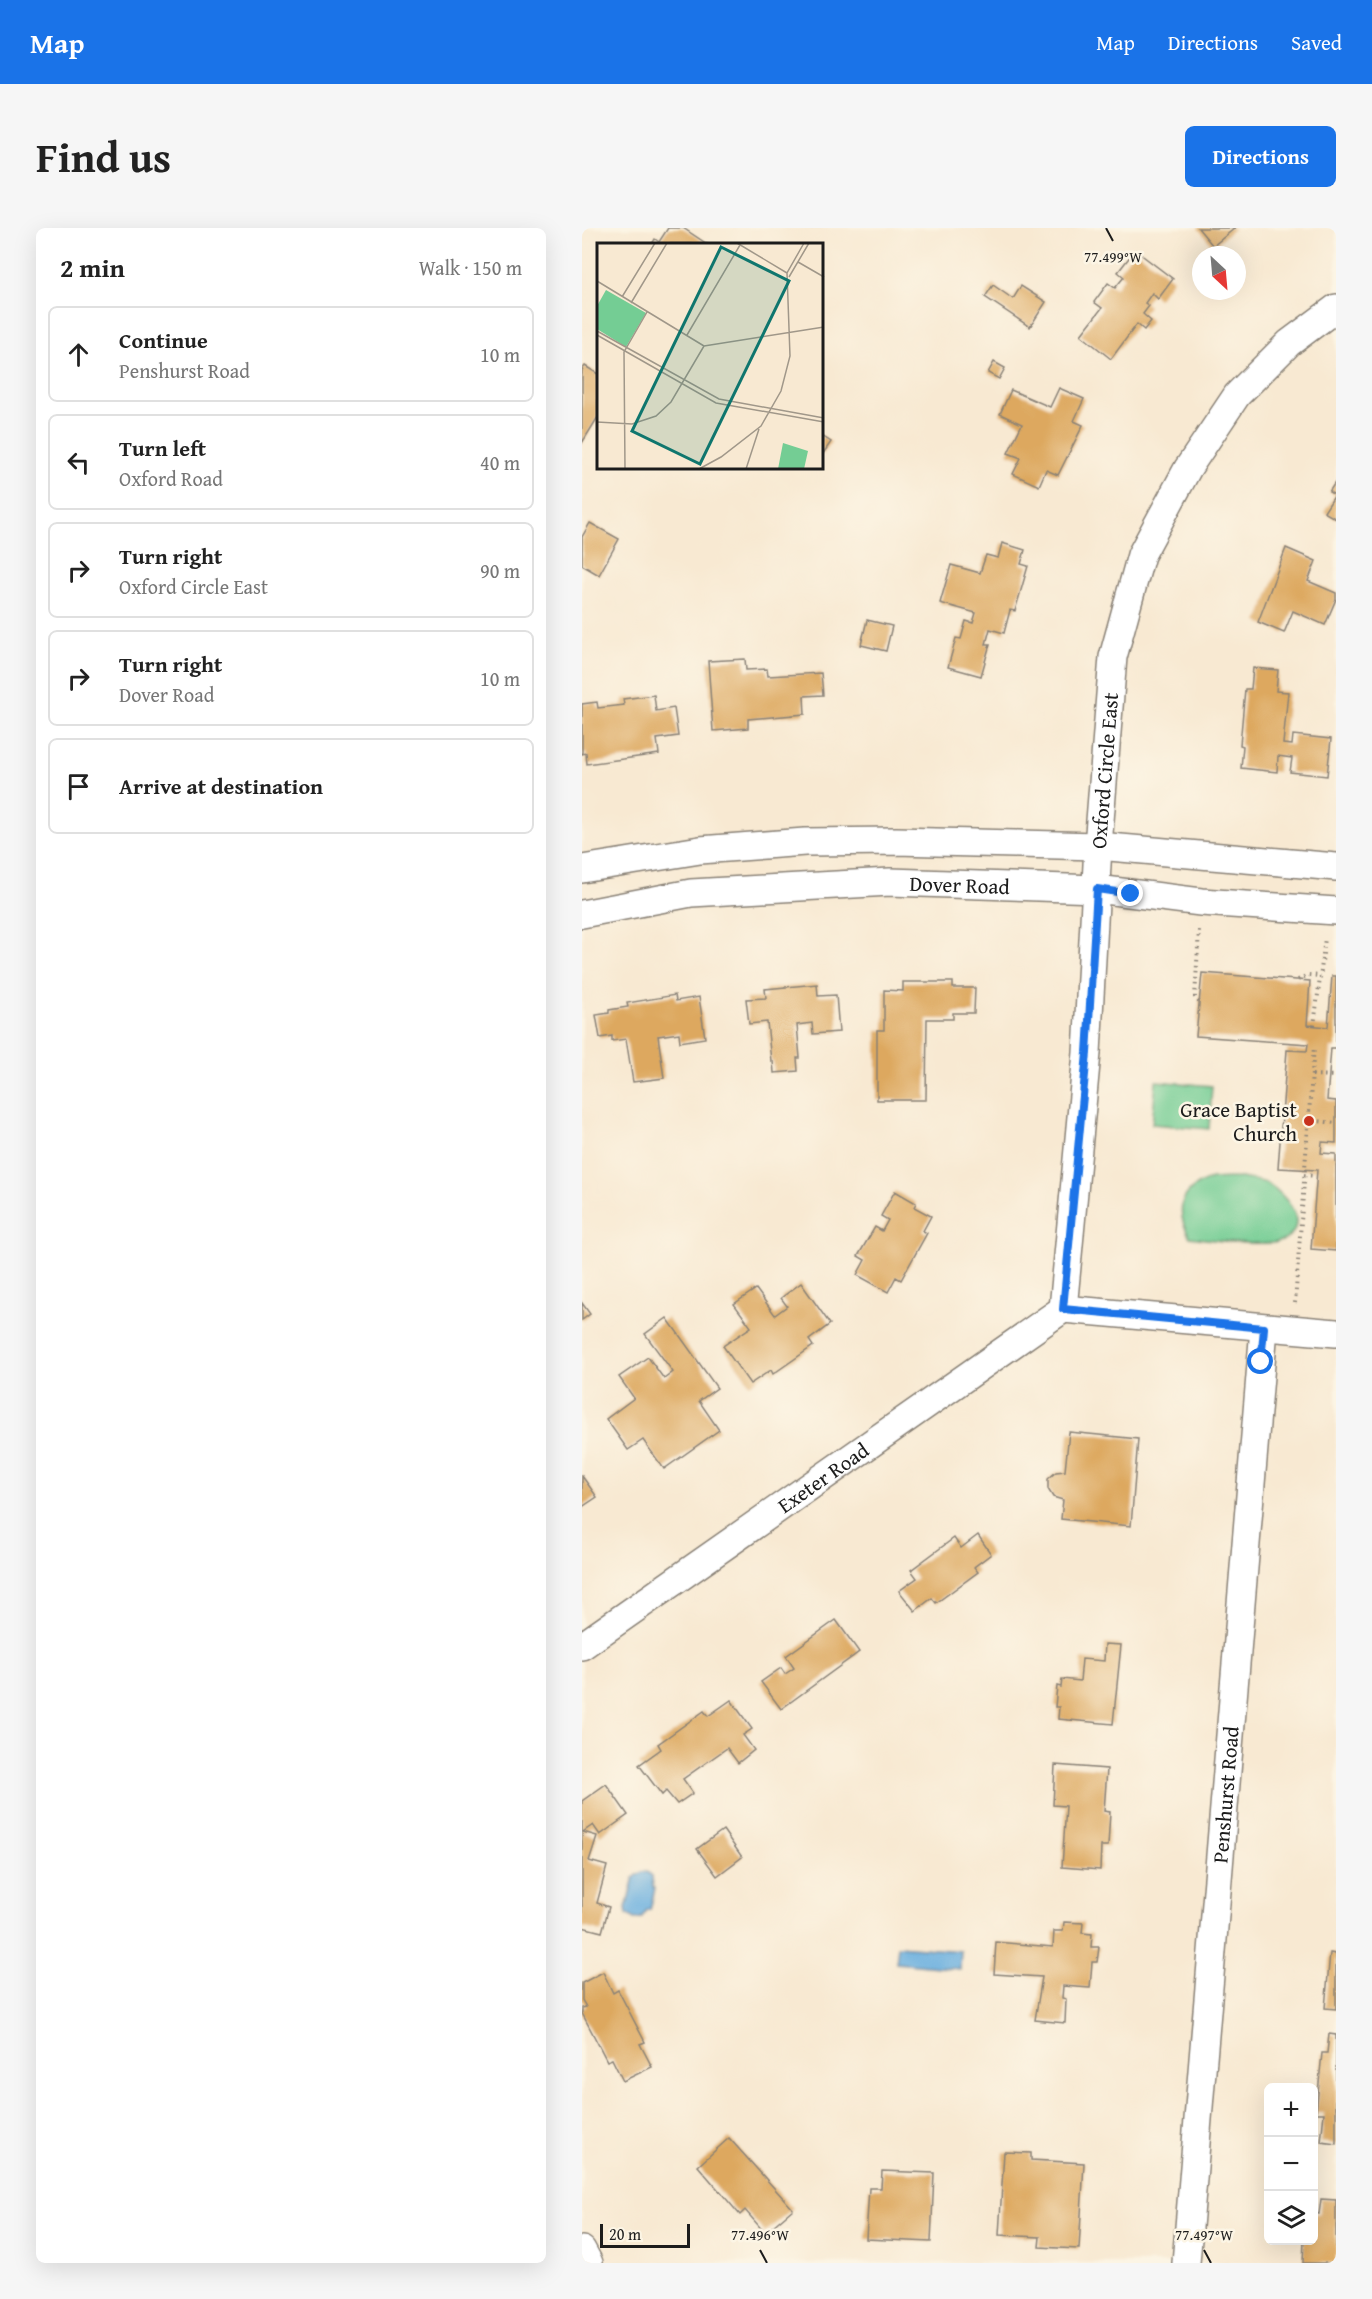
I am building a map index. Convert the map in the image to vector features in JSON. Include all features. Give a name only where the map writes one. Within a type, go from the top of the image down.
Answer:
[{"type":"street","name":"Oxford Circle East","points":[[1063,1309],[1087,1053],[1098,846],[1113,657],[1141,555],[1188,468],[1237,395],[1289,343],[1336,308]]},
{"type":"street","name":"Dover Road","points":[[582,869],[700,850],[805,842],[896,841],[1098,846],[1336,867]]},
{"type":"street","name":"Dover Road","points":[[582,914],[691,893],[890,882],[1097,889],[1201,902],[1332,911]]},
{"type":"street","points":[[1063,1309],[1336,1333]]},
{"type":"street","name":"Exeter Road","points":[[582,1646],[1063,1309]]},
{"type":"street","name":"Penshurst Road","points":[[1186,2263],[1264,1328]]},
{"type":"street","points":[[582,2250],[589,2263]]},
{"type":"path","points":[[1199,1002],[1195,997],[1201,902]]},
{"type":"path","points":[[1314,1026],[1332,911]]},
{"type":"path","points":[[1298,980],[1308,975],[1321,976]]},
{"type":"path","points":[[1295,1306],[1314,1046]]},
{"type":"path","points":[[1312,1075],[1336,1076]]},
{"type":"path","points":[[1308,1120],[1336,1123]]},
{"type":"path","points":[[1304,1175],[1316,1176]]},
{"type":"green space","points":[[1156,1081],[1212,1086],[1209,1129],[1152,1124]]},
{"type":"green space","points":[[1241,1178],[1265,1183],[1281,1194],[1295,1217],[1296,1225],[1293,1232],[1286,1239],[1268,1243],[1190,1237],[1181,1211],[1182,1203],[1191,1190],[1212,1179]]},
{"type":"water","points":[[647,1872],[652,1876],[655,1888],[650,1910],[647,1910],[641,1918],[634,1919],[627,1914],[626,1908],[634,1877]]},
{"type":"water","points":[[898,1946],[961,1951],[960,1969],[896,1963]]},
{"type":"building","points":[[668,228],[683,228],[706,243],[653,243],[655,239],[659,242]]},
{"type":"building","points":[[1198,228],[1235,228],[1213,246]]},
{"type":"building","points":[[1135,250],[1173,279],[1158,299],[1152,293],[1145,303],[1149,306],[1143,314],[1151,321],[1144,330],[1137,324],[1111,359],[1081,335],[1102,308],[1094,302],[1108,283],[1115,288],[1124,277],[1118,272]]},
{"type":"building","points":[[993,285],[1013,299],[1021,286],[1046,302],[1030,327],[985,297]]},
{"type":"building","points":[[994,362],[1005,368],[999,379],[988,373]]},
{"type":"building","points":[[585,366],[597,373],[597,419],[582,443],[582,370]]},
{"type":"building","points":[[1059,388],[1084,399],[1074,421],[1083,425],[1058,475],[1046,470],[1039,486],[1013,474],[1021,458],[1008,453],[1022,424],[1000,414],[1011,390],[1050,407]]},
{"type":"building","points":[[824,437],[831,442],[824,452]]},
{"type":"building","points":[[1336,481],[1336,519],[1324,512],[1335,495],[1329,492]]},
{"type":"building","points":[[590,523],[619,539],[599,575],[582,565],[582,537]]},
{"type":"building","points":[[1002,543],[1025,550],[1021,564],[1028,566],[1015,611],[1010,610],[1004,633],[990,629],[986,644],[990,644],[981,676],[948,667],[956,638],[961,639],[966,621],[973,623],[976,613],[940,603],[951,565],[980,573],[986,555],[998,558]]},
{"type":"building","points":[[1286,548],[1316,561],[1308,581],[1336,593],[1336,599],[1325,625],[1293,611],[1284,633],[1258,622]]},
{"type":"building","points":[[867,620],[892,626],[886,651],[861,645]]},
{"type":"building","points":[[745,659],[746,670],[767,669],[768,676],[821,673],[823,695],[804,696],[805,714],[748,719],[748,728],[713,731],[708,661]]},
{"type":"building","points":[[1253,668],[1278,670],[1276,691],[1288,692],[1283,744],[1292,745],[1293,735],[1331,739],[1327,776],[1290,772],[1292,758],[1278,756],[1277,772],[1241,768],[1243,746],[1240,745],[1245,689],[1251,689]]},
{"type":"building","points":[[654,695],[656,711],[674,708],[678,736],[657,739],[659,754],[587,764],[586,753],[582,754],[582,704],[597,702],[598,708],[624,705],[623,699]]},
{"type":"building","name":"Grace Baptist Church","points":[[1202,973],[1310,981],[1307,1025],[1328,1027],[1332,976],[1336,976],[1336,1048],[1331,1048],[1327,1100],[1336,1101],[1336,1143],[1322,1142],[1321,1153],[1336,1154],[1336,1251],[1311,1249],[1317,1170],[1278,1168],[1287,1050],[1307,1051],[1308,1044],[1196,1036]]},
{"type":"building","points":[[903,982],[953,982],[953,988],[975,988],[974,1013],[953,1013],[953,1019],[927,1019],[926,1100],[877,1100],[877,1030],[884,1030],[884,990],[903,991]]},
{"type":"building","points":[[817,984],[818,996],[836,995],[839,1032],[813,1034],[812,1023],[797,1025],[800,1058],[797,1058],[798,1071],[774,1073],[767,1022],[749,1024],[746,999],[766,998],[765,989]]},
{"type":"building","points":[[675,995],[676,1001],[699,997],[705,1038],[680,1042],[679,1033],[658,1036],[664,1078],[633,1082],[626,1039],[612,1041],[612,1036],[600,1038],[596,1015],[628,1007],[627,1003]]},
{"type":"building","points":[[895,1191],[916,1203],[914,1207],[931,1216],[923,1231],[927,1233],[901,1280],[896,1277],[888,1292],[857,1275],[865,1260],[858,1256],[875,1227],[882,1231],[888,1220],[881,1216]]},
{"type":"building","points":[[801,1283],[830,1324],[809,1340],[813,1346],[773,1374],[771,1370],[750,1384],[723,1346],[751,1327],[734,1304],[756,1289],[775,1315],[787,1306],[781,1298]]},
{"type":"building","points":[[582,1303],[590,1314],[582,1320]]},
{"type":"building","points":[[667,1318],[717,1388],[699,1401],[719,1430],[664,1469],[643,1440],[628,1450],[606,1419],[634,1398],[619,1377],[648,1357],[664,1379],[673,1372],[645,1334]]},
{"type":"building","points":[[1069,1432],[1138,1439],[1131,1526],[1061,1519],[1063,1500],[1053,1497],[1048,1489],[1048,1479],[1056,1472],[1065,1471]]},
{"type":"building","points":[[582,1476],[597,1497],[582,1507]]},
{"type":"building","points":[[978,1535],[991,1554],[974,1567],[978,1572],[936,1603],[932,1598],[915,1611],[899,1591],[917,1578],[911,1570],[954,1538],[961,1548]]},
{"type":"building","points":[[836,1620],[859,1652],[781,1709],[761,1682],[781,1668],[785,1674],[794,1668],[786,1656]]},
{"type":"building","points":[[1105,1644],[1121,1645],[1113,1724],[1058,1719],[1059,1707],[1055,1707],[1057,1686],[1061,1687],[1062,1679],[1080,1681],[1082,1659],[1104,1661]]},
{"type":"building","points":[[731,1700],[752,1729],[743,1735],[754,1750],[738,1763],[727,1748],[683,1779],[693,1793],[677,1804],[666,1791],[662,1795],[639,1765],[661,1749],[658,1744],[704,1711],[708,1716]]},
{"type":"building","points":[[1055,1765],[1107,1769],[1104,1811],[1110,1812],[1108,1846],[1101,1846],[1100,1870],[1062,1867],[1066,1806],[1053,1805]]},
{"type":"building","points":[[606,1784],[628,1815],[600,1835],[593,1825],[583,1832],[597,1836],[589,1861],[607,1866],[597,1903],[609,1907],[602,1932],[582,1927],[582,1801]]},
{"type":"building","points":[[723,1830],[742,1857],[717,1876],[697,1849]]},
{"type":"building","points":[[1064,1922],[1083,1923],[1082,1933],[1092,1934],[1091,1947],[1099,1947],[1097,1962],[1092,1962],[1090,1988],[1063,1986],[1062,1998],[1066,1999],[1065,2023],[1035,2020],[1042,1977],[994,1974],[996,1942],[1053,1947],[1054,1931],[1063,1931]]},
{"type":"building","points":[[1330,1953],[1336,1954],[1336,2009],[1325,2008]]},
{"type":"building","points":[[603,1972],[613,1993],[618,1990],[645,2042],[640,2044],[652,2067],[623,2081],[612,2059],[607,2061],[582,2013],[582,2008],[586,2007],[582,2000],[582,1983]]},
{"type":"building","points":[[1329,2034],[1336,2035],[1336,2144],[1321,2142],[1324,2113],[1318,2113],[1322,2053],[1327,2053]]},
{"type":"building","points":[[729,2138],[793,2209],[765,2233],[745,2210],[740,2215],[698,2166]]},
{"type":"building","points":[[1004,2152],[1031,2153],[1031,2160],[1084,2163],[1079,2249],[1039,2247],[1040,2237],[999,2235]]},
{"type":"building","points":[[882,2171],[934,2173],[931,2242],[866,2239],[869,2188],[881,2188]]},
{"type":"building","points":[[1321,2199],[1336,2200],[1336,2263],[1303,2263],[1304,2245],[1318,2245]]},
{"type":"place","name":"Grace Baptist Church","points":[[1309,1121]]},
{"type":"route","points":[[1131,894],[1097,889],[1087,1053],[1063,1309],[1264,1328],[1261,1362]]}]
